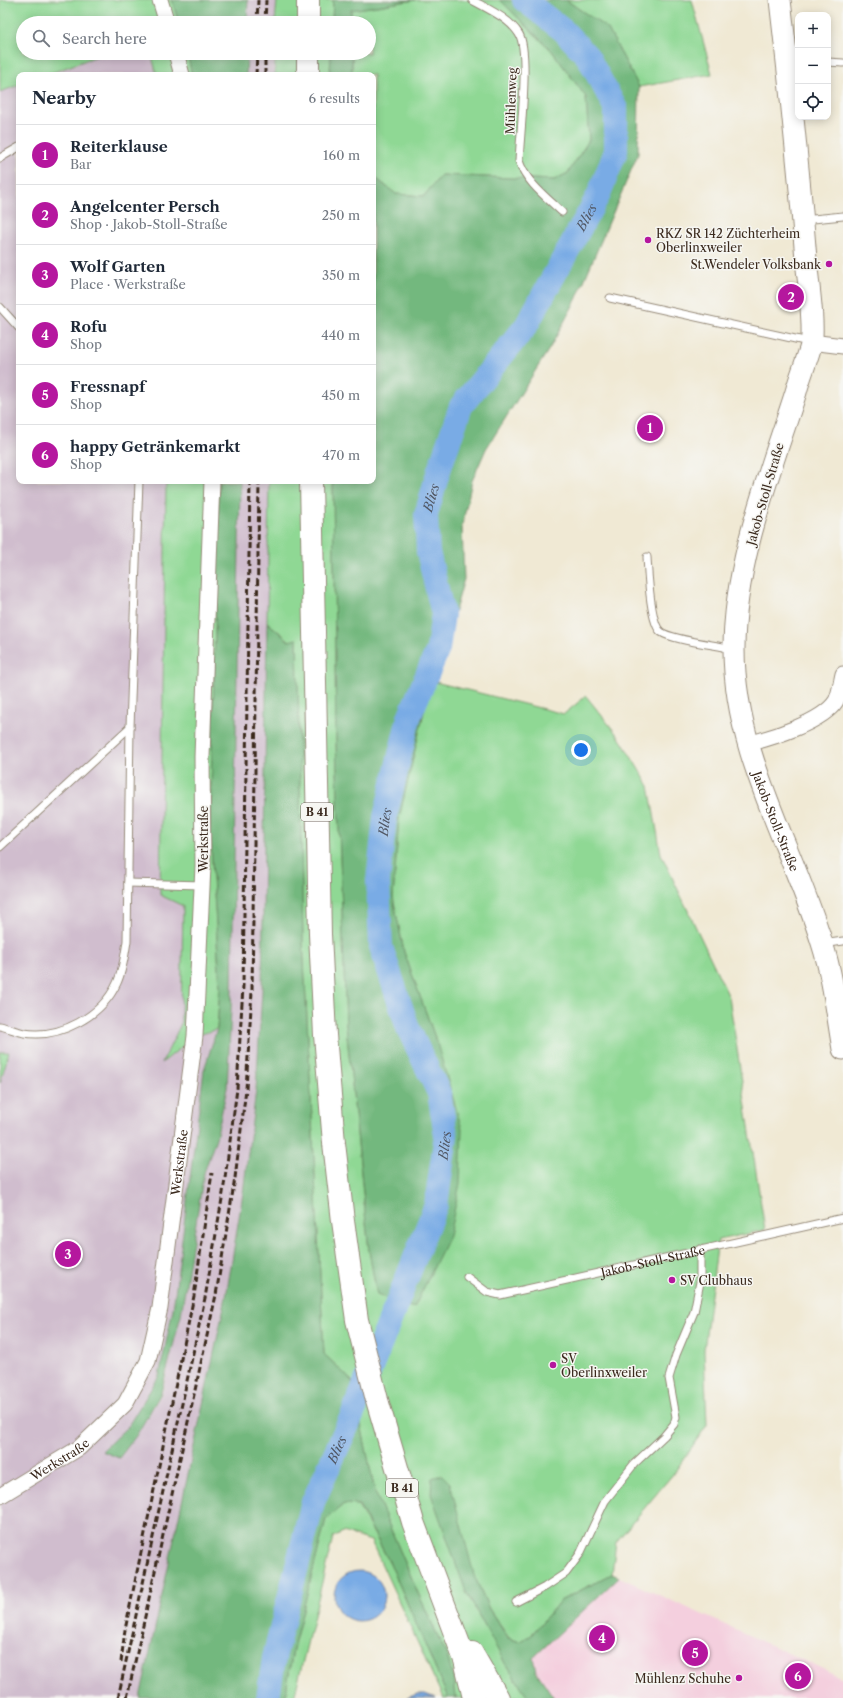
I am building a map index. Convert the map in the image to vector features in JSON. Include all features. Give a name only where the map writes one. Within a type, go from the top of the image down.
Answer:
[{"type":"highway","points":[[308,0],[308,16]]},
{"type":"highway","points":[[308,60],[308,72]]},
{"type":"highway","name":"B 41","points":[[311,484],[318,848],[325,1035],[334,1143],[357,1320],[401,1486],[433,1575],[456,1625],[498,1698]]},
{"type":"highway","points":[[433,1575],[465,1660],[474,1698]]},
{"type":"main road","name":"Jakob-Stoll-Straße","points":[[780,0],[790,60],[811,342],[755,523],[741,579],[736,607],[734,649],[736,688],[748,744],[774,819],[810,908],[833,942],[843,1049]]},
{"type":"street","points":[[160,0],[165,16]]},
{"type":"street","points":[[178,60],[181,72]]},
{"type":"street","points":[[811,342],[843,346]]},
{"type":"street","name":"Werkstraße","points":[[0,1496],[79,1448],[125,1404],[148,1361],[160,1308],[195,1036],[202,885],[202,757],[212,484]]},
{"type":"street","points":[[748,744],[794,729],[824,713],[839,702],[843,677]]},
{"type":"lane","name":"Mühlenweg","points":[[472,0],[502,18],[519,34],[523,45],[524,73],[519,161],[522,170],[532,183],[562,212]]},
{"type":"lane","points":[[831,62],[843,63]]},
{"type":"lane","points":[[0,158],[16,149]]},
{"type":"lane","points":[[803,220],[843,216]]},
{"type":"lane","points":[[610,298],[811,342]]},
{"type":"lane","points":[[0,308],[16,325]]},
{"type":"lane","points":[[0,1026],[24,1033],[50,1032],[72,1026],[94,1013],[107,999],[117,983],[123,964],[127,941],[130,727],[139,484]]},
{"type":"lane","points":[[647,557],[653,618],[660,631],[675,638],[734,649]]},
{"type":"lane","points":[[0,847],[130,727]]},
{"type":"lane","points":[[128,884],[202,885]]},
{"type":"lane","name":"Jakob-Stoll-Straße","points":[[467,1277],[487,1292],[500,1294],[843,1218]]},
{"type":"lane","points":[[516,1602],[566,1573],[580,1554],[605,1501],[634,1464],[664,1436],[674,1424],[676,1417],[669,1378],[676,1355],[694,1312],[700,1282],[700,1250]]},
{"type":"shaded area","points":[[248,0],[277,0],[276,16],[247,16]]},
{"type":"shaded area","points":[[86,60],[153,60],[156,72],[54,72]]},
{"type":"shaded area","points":[[247,60],[275,60],[275,72],[246,72]]},
{"type":"shaded area","points":[[16,86],[16,484],[166,484],[160,895],[183,906],[181,1024],[163,1062],[195,1036],[217,1029],[204,1070],[173,1309],[159,1376],[128,1426],[103,1451],[119,1457],[136,1436],[162,1393],[181,1315],[204,1173],[216,1138],[227,1088],[232,990],[240,484],[269,484],[262,991],[256,1090],[243,1193],[226,1297],[140,1698],[0,1698],[0,1083],[9,1052],[0,1052],[0,92]]},
{"type":"shaded area","points":[[619,1577],[843,1678],[843,1698],[554,1698],[536,1671],[533,1658]]},
{"type":"green space","points":[[0,0],[172,0],[177,16],[16,16],[16,60],[86,60],[54,72],[16,72],[16,86],[0,92]]},
{"type":"green space","points":[[172,0],[248,0],[247,16],[177,16]]},
{"type":"green space","points":[[277,0],[333,0],[332,16],[276,16]]},
{"type":"green space","points":[[333,0],[415,0],[351,10],[351,16],[332,16]]},
{"type":"green space","points":[[415,0],[500,0],[552,51],[586,97],[589,140],[568,173],[554,180],[441,175],[424,196],[396,194],[376,178],[376,72],[352,72],[352,60],[376,60],[376,16],[351,16],[351,10]]},
{"type":"green space","points":[[500,0],[566,0],[608,29],[639,87],[638,154],[576,300],[551,346],[486,449],[472,481],[462,526],[464,579],[435,682],[425,707],[399,818],[393,897],[404,952],[437,1043],[462,1129],[460,1183],[449,1236],[414,1308],[377,1295],[369,1251],[346,1025],[336,742],[333,484],[376,484],[376,178],[396,194],[424,196],[441,175],[554,180],[568,173],[589,140],[586,97],[552,51]]},
{"type":"green space","points":[[566,0],[692,0],[712,74],[639,87],[608,29]]},
{"type":"green space","points":[[153,60],[189,60],[191,72],[156,72]]},
{"type":"green space","points":[[189,60],[247,60],[246,72],[191,72]]},
{"type":"green space","points":[[275,60],[331,60],[330,72],[275,72]]},
{"type":"green space","points":[[331,60],[352,60],[352,72],[330,72]]},
{"type":"green space","points":[[166,484],[219,484],[210,829],[220,987],[217,1029],[195,1036],[162,1063],[181,1024],[183,906],[160,895]]},
{"type":"green space","points":[[219,484],[240,484],[232,990],[227,1088],[216,1138],[204,1173],[181,1315],[161,1393],[136,1436],[119,1458],[102,1451],[128,1426],[159,1376],[173,1309],[204,1070],[217,1029],[220,987],[210,829]]},
{"type":"green space","points":[[269,484],[333,484],[336,742],[346,1025],[369,1251],[377,1295],[414,1307],[437,1043],[404,952],[393,897],[399,818],[425,707],[435,682],[564,714],[586,696],[619,737],[649,786],[661,854],[729,997],[765,1230],[718,1240],[704,1350],[707,1425],[674,1473],[616,1542],[612,1574],[560,1601],[533,1633],[520,1642],[509,1638],[489,1609],[474,1575],[466,1592],[506,1665],[529,1698],[456,1698],[454,1680],[447,1656],[418,1593],[375,1492],[352,1381],[324,1354],[303,941],[297,639],[290,641],[267,622]]},
{"type":"green space","points":[[267,622],[289,641],[297,639],[303,941],[324,1354],[352,1381],[375,1492],[418,1593],[447,1656],[454,1680],[456,1698],[448,1698],[390,1563],[359,1505],[344,1504],[326,1519],[293,1649],[285,1698],[140,1698],[226,1297],[243,1193],[256,1090],[262,991]]},
{"type":"green space","points":[[0,1052],[9,1052],[0,1083]]},
{"type":"green space","points":[[442,1475],[450,1483],[474,1575],[489,1609],[508,1638],[520,1642],[533,1633],[560,1601],[612,1574],[619,1577],[533,1658],[536,1671],[554,1698],[529,1698],[506,1665],[466,1592],[431,1494],[432,1478]]},
{"type":"green space","points":[[344,1504],[358,1505],[390,1563],[448,1698],[443,1698],[371,1541],[343,1532],[333,1537],[294,1698],[285,1698],[293,1649],[326,1519]]},
{"type":"water","points":[[359,1571],[368,1573],[377,1578],[382,1587],[384,1596],[382,1605],[377,1614],[368,1619],[359,1621],[350,1619],[341,1614],[336,1605],[334,1596],[336,1587],[341,1578],[350,1573]]},
{"type":"water","points":[[417,1694],[425,1694],[435,1698],[407,1698]]},
{"type":"waterway","name":"Blies","points":[[268,1698],[274,1658],[313,1502],[354,1411],[436,1205],[446,1135],[439,1093],[408,1028],[381,947],[378,881],[385,817],[409,717],[438,649],[443,614],[428,552],[426,515],[438,473],[461,406],[526,326],[598,196],[616,151],[616,109],[588,57],[564,31],[524,0]]},
{"type":"railway","points":[[257,16],[258,0]]},
{"type":"railway","points":[[265,16],[266,0]]},
{"type":"railway","points":[[256,72],[257,60]]},
{"type":"railway","points":[[265,60],[265,72]]},
{"type":"railway","points":[[118,1698],[205,1298],[223,1193],[237,1089],[243,986],[250,484]]},
{"type":"railway","points":[[127,1698],[216,1295],[235,1178],[246,1089],[252,991],[259,484]]},
{"type":"railway","points":[[121,1662],[125,1630],[194,1296],[212,1173]]},
{"type":"place","name":"RKZ SR 142 Züchterheim Oberlinxweiler","points":[[648,240]]},
{"type":"place","name":"St.Wendeler Volksbank","points":[[829,264]]},
{"type":"place","name":"Angelcenter Persch","points":[[791,297]]},
{"type":"place","name":"Reiterklause","points":[[650,428]]},
{"type":"place","name":"Wolf Garten","points":[[68,1254]]},
{"type":"place","name":"SV Clubhaus","points":[[672,1280]]},
{"type":"place","name":"SV Oberlinxweiler","points":[[553,1365]]},
{"type":"place","name":"Rofu","points":[[602,1638]]},
{"type":"place","name":"Fressnapf","points":[[695,1653]]},
{"type":"place","name":"happy Getränkemarkt","points":[[798,1676]]},
{"type":"place","name":"Mühlenz Schuhe","points":[[739,1678]]}]
